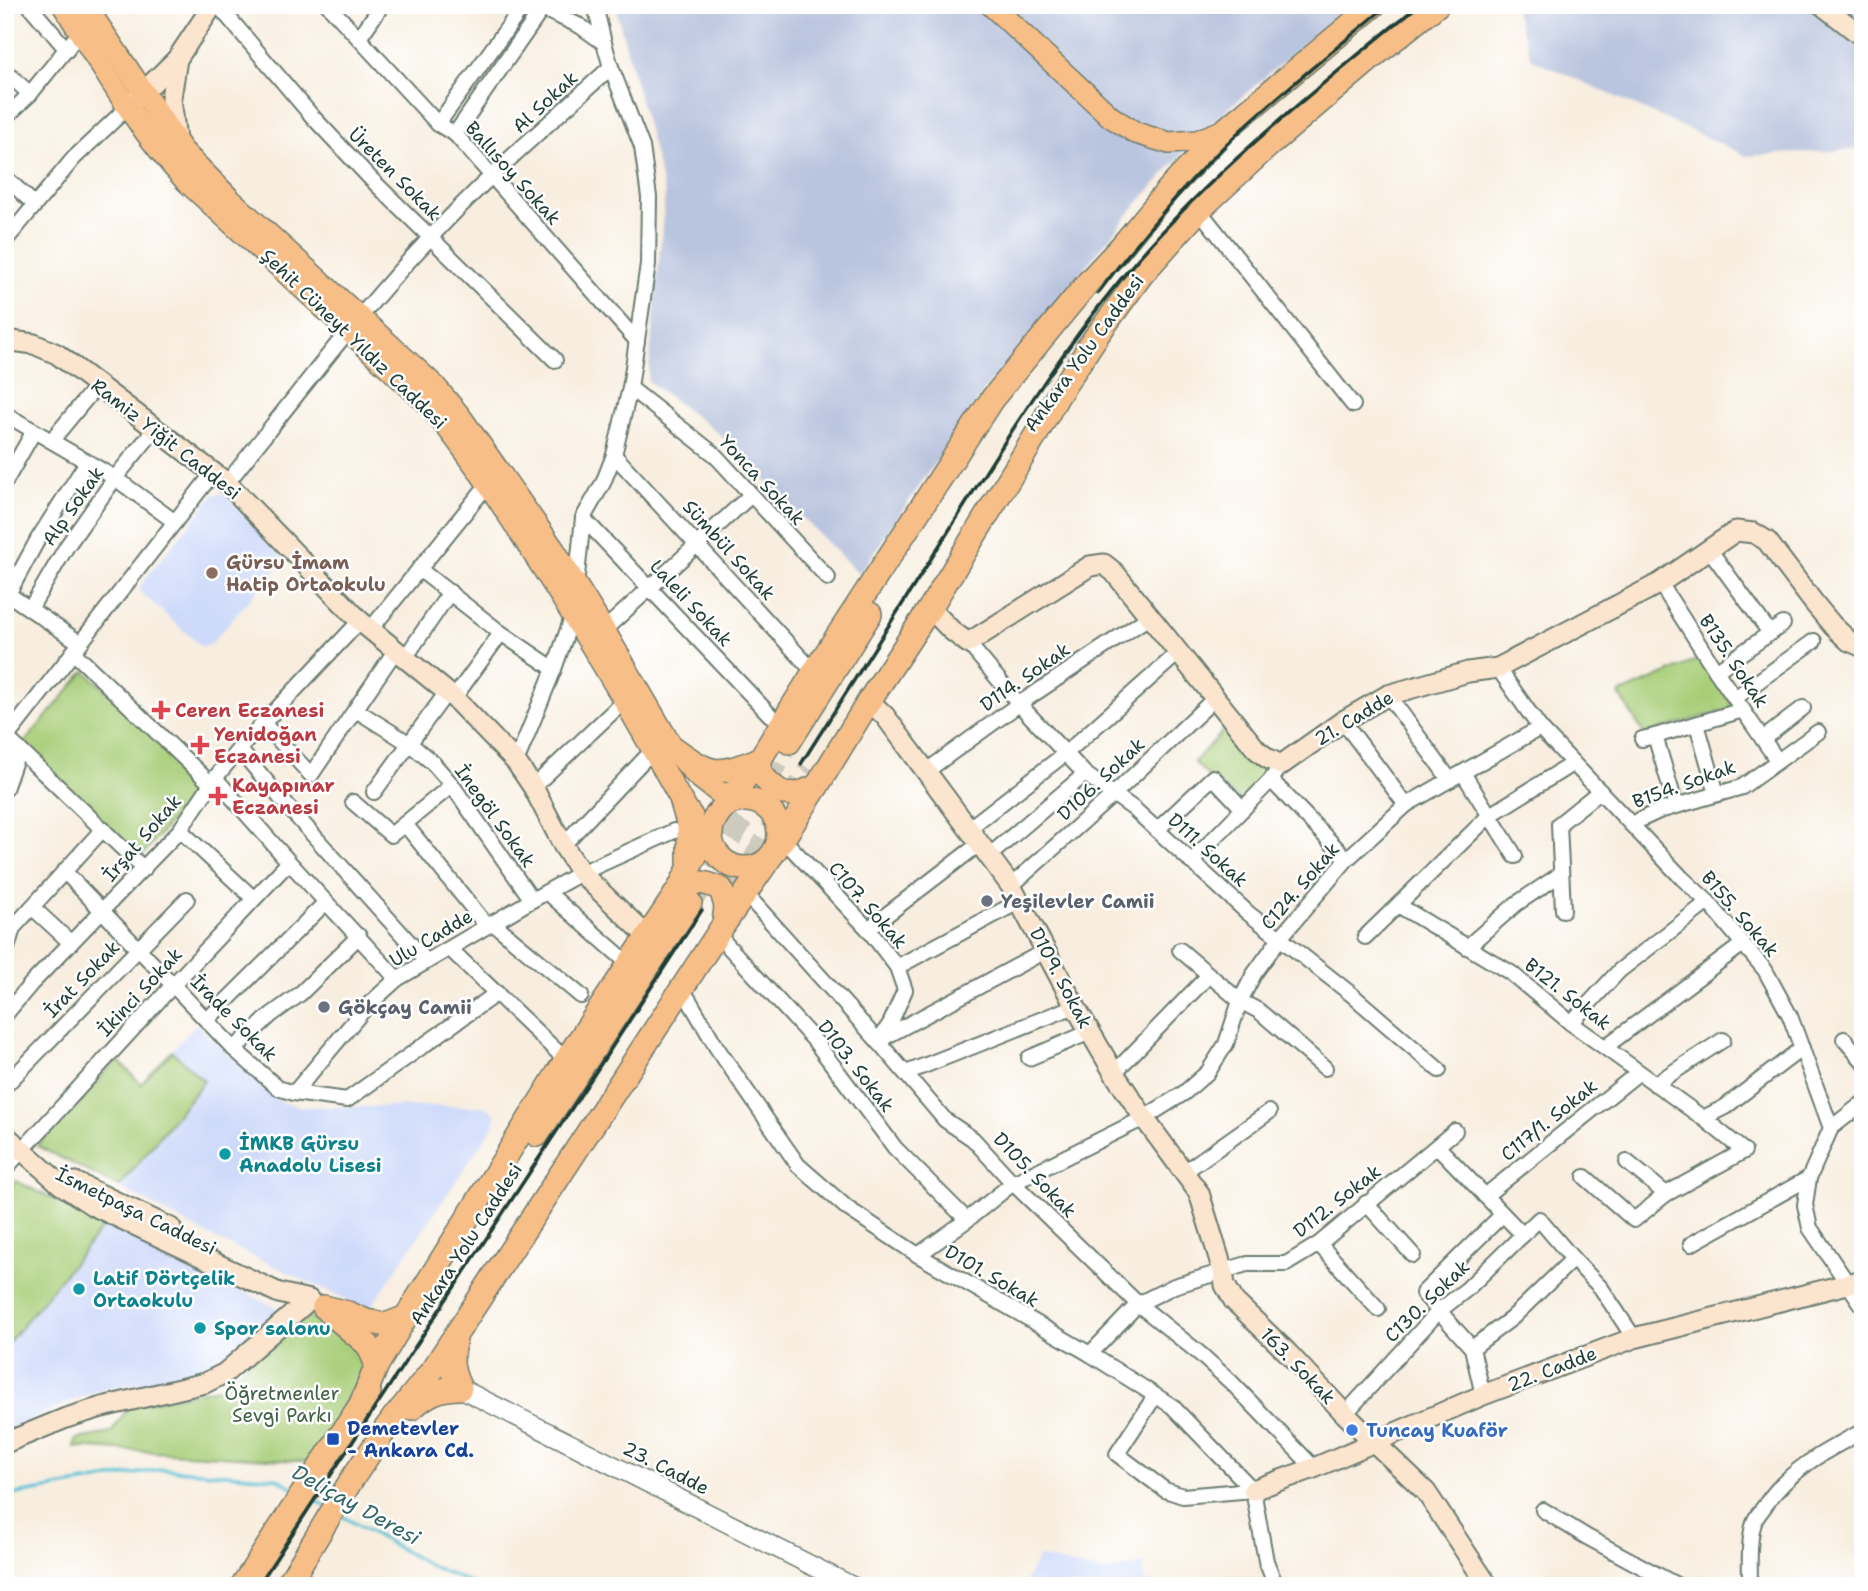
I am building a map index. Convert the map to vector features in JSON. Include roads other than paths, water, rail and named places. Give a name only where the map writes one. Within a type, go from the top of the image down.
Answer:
[{"type":"highway","name":"Ankara Yolu Caddesi","points":[[784,751],[978,442],[1120,248],[1168,190],[1226,129],[1374,5]]},
{"type":"highway","name":"Ankara Yolu Caddesi","points":[[814,778],[1030,425],[1142,274],[1199,210],[1277,138],[1437,5]]},
{"type":"highway","points":[[361,1404],[377,1365],[566,1060],[647,936],[686,887],[712,833],[713,823],[733,803],[814,672],[992,398],[1090,279],[1120,248]]},
{"type":"highway","points":[[386,1428],[456,1336],[720,926],[778,846],[814,778],[930,608],[1096,337]]},
{"type":"highway","points":[[663,748],[713,770],[726,771],[760,759]]},
{"type":"highway","points":[[760,759],[760,772],[782,793],[798,794],[814,778]]},
{"type":"highway","points":[[682,802],[689,826],[686,887]]},
{"type":"highway","points":[[709,839],[722,859],[740,868],[759,866],[767,861],[778,846],[778,824],[767,807],[758,803],[733,803]]},
{"type":"highway","points":[[686,887],[692,883],[706,883],[721,890],[726,906],[720,926]]},
{"type":"highway","name":"Ankara Yolu Caddesi","points":[[242,1586],[361,1404],[686,887]]},
{"type":"highway","name":"Ankara Yolu Caddesi","points":[[299,1582],[355,1475],[720,926]]},
{"type":"highway","points":[[316,1304],[368,1345],[377,1365]]},
{"type":"highway","points":[[316,1304],[386,1325],[406,1317]]},
{"type":"highway","points":[[355,1475],[387,1444],[413,1408],[425,1397],[436,1391],[460,1388],[451,1365],[451,1352],[456,1336]]},
{"type":"main road","name":"Şehit Cüneyt Yıldız Caddesi","points":[[64,5],[80,32],[136,100],[354,324],[449,428],[573,615],[624,702],[663,748],[682,802],[709,839]]},
{"type":"main road","name":"Şehit Cüneyt Yıldız Caddesi","points":[[85,5],[165,159],[186,181],[354,324]]},
{"type":"main road","points":[[136,100],[177,58],[215,5]]},
{"type":"main road","points":[[990,5],[1111,117],[1136,133],[1169,143],[1197,141],[1226,129]]},
{"type":"main road","points":[[1822,5],[1863,37]]},
{"type":"main road","points":[[176,140],[171,98],[177,58]]},
{"type":"main road","points":[[354,324],[434,385],[460,416],[555,551],[604,630],[663,748],[733,803]]},
{"type":"main road","name":"Ramiz Yiğit Caddesi","points":[[5,340],[34,344],[57,354],[220,478],[365,626],[451,695],[516,762],[581,873],[647,936]]},
{"type":"main road","name":"21. Cadde","points":[[1276,773],[1343,721],[1388,695],[1468,672],[1498,668],[1660,583],[1737,531],[1754,533],[1767,541],[1833,626],[1849,641],[1863,647]]},
{"type":"main road","points":[[930,608],[951,631],[968,643],[1090,566],[1104,564],[1114,572],[1256,749],[1267,758],[1276,773]]},
{"type":"main road","name":"D109. Sokak","points":[[869,701],[885,716],[1016,893],[1045,951],[1114,1073],[1199,1193],[1223,1271]]},
{"type":"main road","name":"İsmetpaşa Caddesi","points":[[5,1135],[60,1184],[92,1205],[189,1245],[279,1293],[316,1304]]},
{"type":"main road","name":"163. Sokak","points":[[1223,1271],[1234,1301],[1426,1492],[1488,1586]]},
{"type":"main road","name":"22. Cadde","points":[[1253,1490],[1314,1468],[1483,1395],[1634,1338],[1856,1281]]},
{"type":"main road","points":[[5,1443],[66,1418],[102,1407],[205,1383],[225,1373],[316,1304]]},
{"type":"main road","points":[[5,1452],[102,1407]]},
{"type":"street","points":[[29,5],[66,50]]},
{"type":"street","name":"Üreten Sokak","points":[[215,5],[311,116],[370,178],[555,360]]},
{"type":"street","name":"Ballısoy Sokak","points":[[328,5],[438,124],[455,134],[637,341]]},
{"type":"street","points":[[359,38],[382,5]]},
{"type":"street","points":[[438,124],[524,5]]},
{"type":"street","points":[[576,585],[583,518],[603,483],[614,455],[630,388],[648,264],[649,197],[642,147],[611,67],[595,5]]},
{"type":"street","points":[[455,134],[544,7],[580,26],[604,43]]},
{"type":"street","points":[[5,118],[30,94],[80,32]]},
{"type":"street","name":"Al Sokak","points":[[6,737],[175,522],[220,478],[430,237],[611,67]]},
{"type":"street","points":[[5,71],[30,94]]},
{"type":"street","points":[[5,241],[74,158],[136,100]]},
{"type":"street","points":[[5,177],[35,205]]},
{"type":"street","points":[[1199,210],[1353,405]]},
{"type":"street","points":[[52,440],[98,384]]},
{"type":"street","name":"Yonca Sokak","points":[[630,388],[714,454],[828,578]]},
{"type":"street","points":[[7,418],[34,430],[115,478],[175,522]]},
{"type":"street","name":"Alp Sokak","points":[[30,608],[67,545],[115,478],[155,429]]},
{"type":"street","points":[[5,482],[34,430]]},
{"type":"street","name":"Sümbül Sokak","points":[[614,455],[814,672]]},
{"type":"street","points":[[87,461],[6,595],[30,608],[77,648],[213,781],[397,979]]},
{"type":"street","name":"İrşat Sokak","points":[[5,1015],[31,984],[180,830],[213,781],[263,723],[365,626],[419,569],[488,484]]},
{"type":"street","points":[[604,630],[751,495]]},
{"type":"street","name":"Laleli Sokak","points":[[583,518],[770,715]]},
{"type":"street","points":[[1709,549],[1770,634]]},
{"type":"street","points":[[419,569],[501,633],[554,669]]},
{"type":"street","name":"B135. Sokak","points":[[1660,583],[1777,760]]},
{"type":"street","points":[[263,723],[311,775],[356,710],[450,592]]},
{"type":"street","points":[[516,762],[573,615]]},
{"type":"street","name":"D114. Sokak","points":[[925,772],[1019,704],[1149,617]]},
{"type":"street","points":[[1716,671],[1783,624]]},
{"type":"street","points":[[374,792],[501,633]]},
{"type":"street","points":[[1676,806],[1649,738],[1698,723],[1739,704],[1814,641]]},
{"type":"street","name":"D111. Sokak","points":[[968,643],[1019,704],[1085,774],[1134,809],[1248,913],[1351,994],[1439,1070]]},
{"type":"street","points":[[979,843],[1066,753],[1178,653]]},
{"type":"street","name":"B155. Sokak","points":[[1498,668],[1540,728],[1708,902],[1765,970],[1790,1016],[1831,1128]]},
{"type":"street","points":[[1388,695],[1490,815],[1515,856]]},
{"type":"street","name":"D106. Sokak","points":[[897,967],[1016,893],[1114,794],[1215,698]]},
{"type":"street","points":[[533,787],[624,702]]},
{"type":"street","points":[[1763,739],[1803,708]]},
{"type":"street","name":"İnegöl Sokak","points":[[356,710],[411,744],[433,763],[452,785],[532,900]]},
{"type":"street","points":[[1343,721],[1406,805]]},
{"type":"street","points":[[1698,723],[1717,794]]},
{"type":"street","name":"C124. Sokak","points":[[918,1255],[1013,1183],[1144,1118],[1184,1093],[1208,1072],[1226,1044],[1240,1001],[1254,974],[1280,938],[1347,859],[1406,805],[1540,728]]},
{"type":"street","name":"B154. Sokak","points":[[1631,824],[1659,811],[1742,787],[1818,732]]},
{"type":"street","points":[[6,737],[144,869]]},
{"type":"street","points":[[563,845],[663,748]]},
{"type":"street","points":[[5,789],[19,749]]},
{"type":"street","points":[[239,749],[426,961]]},
{"type":"street","points":[[1366,937],[1490,815],[1572,764]]},
{"type":"street","points":[[1191,862],[1276,773],[1347,859]]},
{"type":"street","points":[[868,929],[979,843],[1085,774]]},
{"type":"street","points":[[1157,830],[1213,777],[1243,809]]},
{"type":"street","points":[[353,802],[391,835],[452,785]]},
{"type":"street","points":[[1563,910],[1559,824],[1600,791]]},
{"type":"street","points":[[405,824],[490,925],[582,996]]},
{"type":"street","points":[[5,956],[13,928],[103,829]]},
{"type":"street","points":[[180,830],[254,898]]},
{"type":"street","name":"Ulu Cadde","points":[[294,1093],[366,1007],[397,979],[547,891],[674,831]]},
{"type":"street","name":"C107. Sokak","points":[[778,846],[868,929],[897,967],[905,990],[890,1024],[878,1041]]},
{"type":"street","name":"İkinci Sokak","points":[[5,1169],[29,1156],[173,985],[289,862]]},
{"type":"street","name":"İrade Sokak","points":[[65,872],[234,1049],[278,1088],[294,1093]]},
{"type":"street","points":[[1467,947],[1516,904],[1561,874]]},
{"type":"street","points":[[547,891],[629,964]]},
{"type":"street","name":"D105. Sokak","points":[[745,893],[945,1120],[974,1139],[1013,1183],[1138,1304],[1224,1376],[1314,1468]]},
{"type":"street","name":"İrat Sokak","points":[[5,1086],[187,899]]},
{"type":"street","points":[[207,1020],[326,901]]},
{"type":"street","points":[[1572,1023],[1619,971],[1708,902]]},
{"type":"street","name":"B121. Sokak","points":[[1398,905],[1511,973],[1572,1023],[1744,1151],[1666,1194]]},
{"type":"street","points":[[33,907],[71,943]]},
{"type":"street","points":[[5,910],[13,928]]},
{"type":"street","name":"D103. Sokak","points":[[720,926],[814,1040],[895,1147],[967,1220]]},
{"type":"street","points":[[234,1049],[271,1015],[300,994],[359,936]]},
{"type":"street","points":[[1605,1047],[1743,944]]},
{"type":"street","points":[[450,949],[566,1060]]},
{"type":"street","points":[[1180,950],[1240,1001],[1259,1011],[1325,1068]]},
{"type":"street","points":[[878,1041],[1045,951]]},
{"type":"street","points":[[1114,1073],[1209,975]]},
{"type":"street","name":"D101. Sokak","points":[[682,988],[716,1048],[798,1165],[847,1208],[918,1255],[1090,1354],[1172,1406],[1253,1490]]},
{"type":"street","points":[[294,1093],[347,1100],[497,993]]},
{"type":"street","points":[[906,1073],[1075,1006]]},
{"type":"street","points":[[1028,1058],[1090,1032]]},
{"type":"street","points":[[1844,1039],[1863,1060]]},
{"type":"street","points":[[1655,1084],[1723,1040]]},
{"type":"street","points":[[1703,1118],[1725,1107],[1802,1048]]},
{"type":"street","name":"C117/1. Sokak","points":[[1485,1196],[1638,1073]]},
{"type":"street","points":[[1862,1104],[1831,1128],[1809,1178],[1805,1205],[1810,1228],[1856,1281],[1863,1306]]},
{"type":"street","points":[[1184,1172],[1269,1112]]},
{"type":"street","name":"D112. Sokak","points":[[1090,1354],[1138,1304],[1174,1286],[1247,1264],[1286,1264],[1319,1244],[1455,1131]]},
{"type":"street","points":[[1437,1146],[1523,1236]]},
{"type":"street","points":[[1585,1177],[1634,1220],[1666,1194],[1628,1162]]},
{"type":"street","points":[[1691,1244],[1809,1178]]},
{"type":"street","points":[[1366,1203],[1413,1255]]},
{"type":"street","points":[[1483,1395],[1472,1348],[1423,1293],[1502,1215]]},
{"type":"street","name":"C130. Sokak","points":[[1345,1414],[1439,1311],[1467,1289],[1539,1219],[1573,1259]]},
{"type":"street","points":[[1319,1244],[1378,1309]]},
{"type":"street","points":[[1472,1348],[1512,1318],[1573,1259],[1601,1288],[1634,1338]]},
{"type":"street","name":"23. Cadde","points":[[460,1388],[852,1586]]},
{"type":"street","points":[[1155,1395],[1117,1454],[1165,1490],[1183,1496],[1253,1490],[1266,1562],[1276,1586]]},
{"type":"street","points":[[1751,1586],[1750,1553],[1754,1521],[1773,1493],[1793,1472],[1863,1431]]},
{"type":"street","points":[[1544,1510],[1587,1537],[1678,1586]]},
{"type":"waterway","name":"Deliçay Deresi","points":[[5,1496],[164,1469],[276,1478],[294,1488]]},
{"type":"waterway","name":"Deliçay Deresi","points":[[310,1497],[325,1506]]},
{"type":"waterway","name":"Deliçay Deresi","points":[[340,1515],[429,1565],[478,1586]]},
{"type":"tunnel","points":[[694,897],[784,751]]},
{"type":"tunnel","points":[[736,889],[810,769]]},
{"type":"railway","points":[[1098,293],[1167,208],[1222,148],[1388,5]]},
{"type":"railway","points":[[801,764],[1022,416],[1111,291],[1168,226],[1236,159],[1419,5]]},
{"type":"railway","points":[[258,1586],[702,910]]},
{"type":"place","name":"Gürsu İmam Hatip Ortaokulu","points":[[212,573]]},
{"type":"place","name":"Ceren Eczanesi","points":[[161,710]]},
{"type":"place","name":"Yenidoğan Eczanesi","points":[[200,745]]},
{"type":"place","name":"Kayapınar Eczanesi","points":[[218,796]]},
{"type":"place","name":"Yeşilevler Camii","points":[[987,901]]},
{"type":"place","name":"Gökçay Camii","points":[[324,1007]]},
{"type":"place","name":"İMKB Gürsu Anadolu Lisesi","points":[[225,1154]]},
{"type":"place","name":"Latif Dörtçelik Ortaokulu","points":[[79,1289]]},
{"type":"place","name":"Spor salonu","points":[[200,1328]]},
{"type":"place","name":"Tuncay Kuaför","points":[[1352,1430]]},
{"type":"place","name":"Demetevler - Ankara Cd.","points":[[333,1439]]},
{"type":"park label","name":"Öğretmenler Sevgi Parkı","points":[[282,1404]]}]
